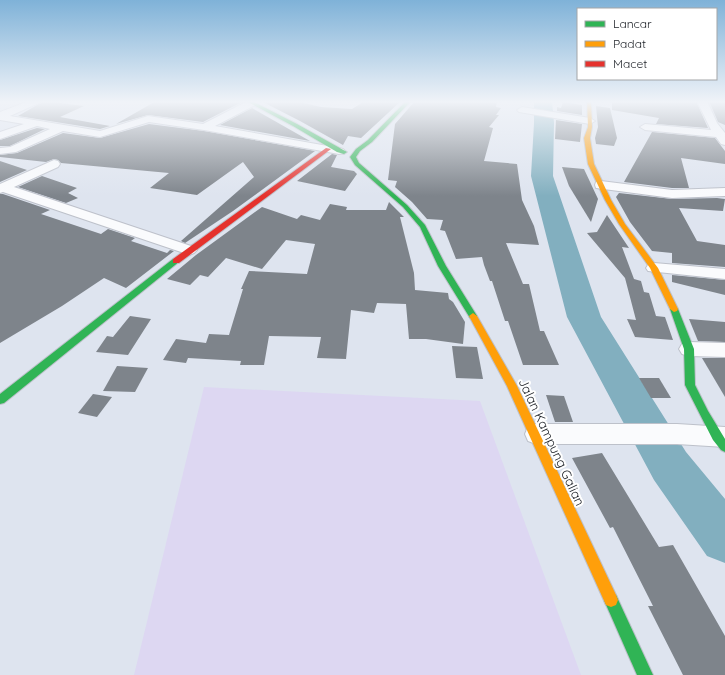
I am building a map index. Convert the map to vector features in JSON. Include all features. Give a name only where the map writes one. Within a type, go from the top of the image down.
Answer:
[{"type":"street","points":[[0,136],[10,132]]},
{"type":"street","points":[[0,151],[12,150],[50,132]]},
{"type":"street","points":[[90,132],[100,134],[105,132]]},
{"type":"street","points":[[235,132],[355,154],[377,132]]},
{"type":"street","points":[[307,132],[334,150]]},
{"type":"street","points":[[588,132],[587,138],[588,149],[592,164],[601,185],[622,224],[654,268],[671,302],[689,349],[690,385],[696,400],[722,441]]},
{"type":"street","points":[[684,132],[722,138]]},
{"type":"street","points":[[0,400],[189,250],[334,150]]},
{"type":"street","name":"Jalan Kampung Galian","points":[[355,154],[353,157],[357,164],[405,206],[423,226],[442,266],[472,313],[498,359],[536,434],[646,675]]},
{"type":"street","points":[[2,188],[54,164]]},
{"type":"street","points":[[601,185],[672,194],[725,192]]},
{"type":"street","points":[[2,188],[189,250]]},
{"type":"street","points":[[654,268],[725,274]]},
{"type":"street","points":[[689,349],[725,350]]},
{"type":"street","points":[[536,434],[677,434],[722,441]]},
{"type":"shaded area","points":[[204,387],[480,401],[581,675],[134,675]]},
{"type":"building","points":[[23,132],[38,132],[10,146],[0,146],[0,140]]},
{"type":"building","points":[[119,132],[212,132],[315,151],[233,211],[185,243],[181,241],[254,177],[243,162],[197,195],[150,188],[169,173],[61,163],[54,159],[46,162],[0,157],[0,155],[17,153],[63,133],[100,138]]},
{"type":"building","points":[[262,132],[295,132],[310,141]]},
{"type":"building","points":[[321,132],[367,132],[361,138],[348,136],[343,145]]},
{"type":"building","points":[[394,132],[492,132],[484,161],[517,164],[522,200],[534,226],[539,245],[506,243],[523,284],[529,284],[540,331],[544,331],[559,365],[523,365],[508,321],[505,321],[492,281],[490,281],[482,257],[456,259],[445,231],[440,230],[443,220],[427,219],[412,202],[395,187],[397,181],[388,180]]},
{"type":"building","points":[[555,132],[581,132],[580,142],[555,139]]},
{"type":"building","points":[[596,132],[616,132],[617,138],[614,146],[596,144],[595,138]]},
{"type":"building","points":[[652,132],[715,138],[725,151],[725,164],[681,158],[689,188],[672,188],[624,182]]},
{"type":"building","points":[[332,154],[337,155],[331,167],[354,171],[357,174],[345,191],[297,181]]},
{"type":"building","points":[[0,161],[27,170],[0,182]]},
{"type":"building","points":[[562,167],[584,169],[598,199],[591,222],[569,186]]},
{"type":"building","points":[[42,176],[77,188],[68,193],[78,198],[66,203],[18,187]]},
{"type":"building","points":[[619,193],[672,199],[725,199],[723,211],[679,208],[697,241],[725,245],[725,267],[672,263],[672,253],[652,251],[630,222],[616,197]]},
{"type":"building","points":[[0,194],[50,210],[41,214],[101,234],[108,229],[135,238],[131,241],[167,253],[170,250],[174,251],[126,288],[104,278],[62,306],[0,343]]},
{"type":"building","points":[[389,202],[404,217],[400,217],[414,273],[415,290],[448,293],[449,299],[453,302],[465,322],[463,344],[426,339],[409,339],[406,304],[377,303],[374,313],[351,310],[346,359],[317,358],[321,337],[269,336],[264,365],[240,365],[241,361],[188,358],[186,363],[163,360],[176,339],[206,343],[209,334],[229,335],[243,289],[241,289],[249,271],[307,274],[315,244],[286,240],[262,269],[226,258],[208,277],[200,275],[190,285],[167,279],[196,255],[262,207],[297,219],[301,215],[320,220],[330,204],[347,207],[346,210],[386,210]]},
{"type":"building","points":[[607,215],[629,248],[622,247],[634,279],[641,281],[644,292],[649,293],[656,316],[665,317],[673,340],[635,337],[627,319],[636,320],[625,278],[587,233],[597,232]]},
{"type":"building","points":[[672,275],[725,280],[725,295],[672,282]]},
{"type":"building","points":[[130,316],[151,319],[128,355],[96,352],[107,336],[113,337]]},
{"type":"building","points":[[689,319],[725,322],[725,342],[698,341]]},
{"type":"building","points":[[452,346],[477,347],[483,379],[456,378]]},
{"type":"building","points":[[702,358],[725,358],[725,397]]},
{"type":"building","points":[[117,366],[148,368],[135,392],[103,391]]},
{"type":"building","points":[[639,378],[659,378],[671,398],[651,398]]},
{"type":"building","points":[[93,394],[112,397],[97,417],[78,413]]},
{"type":"building","points":[[546,395],[564,396],[573,422],[555,422]]},
{"type":"building","points":[[602,453],[659,547],[673,545],[725,636],[725,675],[683,675],[648,606],[653,606],[613,527],[610,528],[572,458]]},
{"type":"waterway","points":[[544,132],[542,176],[584,317],[670,466],[725,538]]},
{"type":"traffic: fast","points":[[308,132],[339,151],[344,152]]},
{"type":"traffic: fast","points":[[378,132],[358,150],[353,157],[357,164],[405,206],[423,226],[442,266],[473,316]]},
{"type":"traffic: fast","points":[[0,400],[176,261]]},
{"type":"traffic: fast","points":[[674,309],[689,349],[690,385],[704,414],[717,437],[725,447]]},
{"type":"traffic: fast","points":[[611,600],[645,675]]},
{"type":"traffic: slow","points":[[588,132],[587,138],[591,164],[608,200],[622,224],[654,268],[674,309]]},
{"type":"traffic: slow","points":[[473,316],[512,386],[611,600]]},
{"type":"traffic: jam","points":[[176,261],[328,149]]}]
